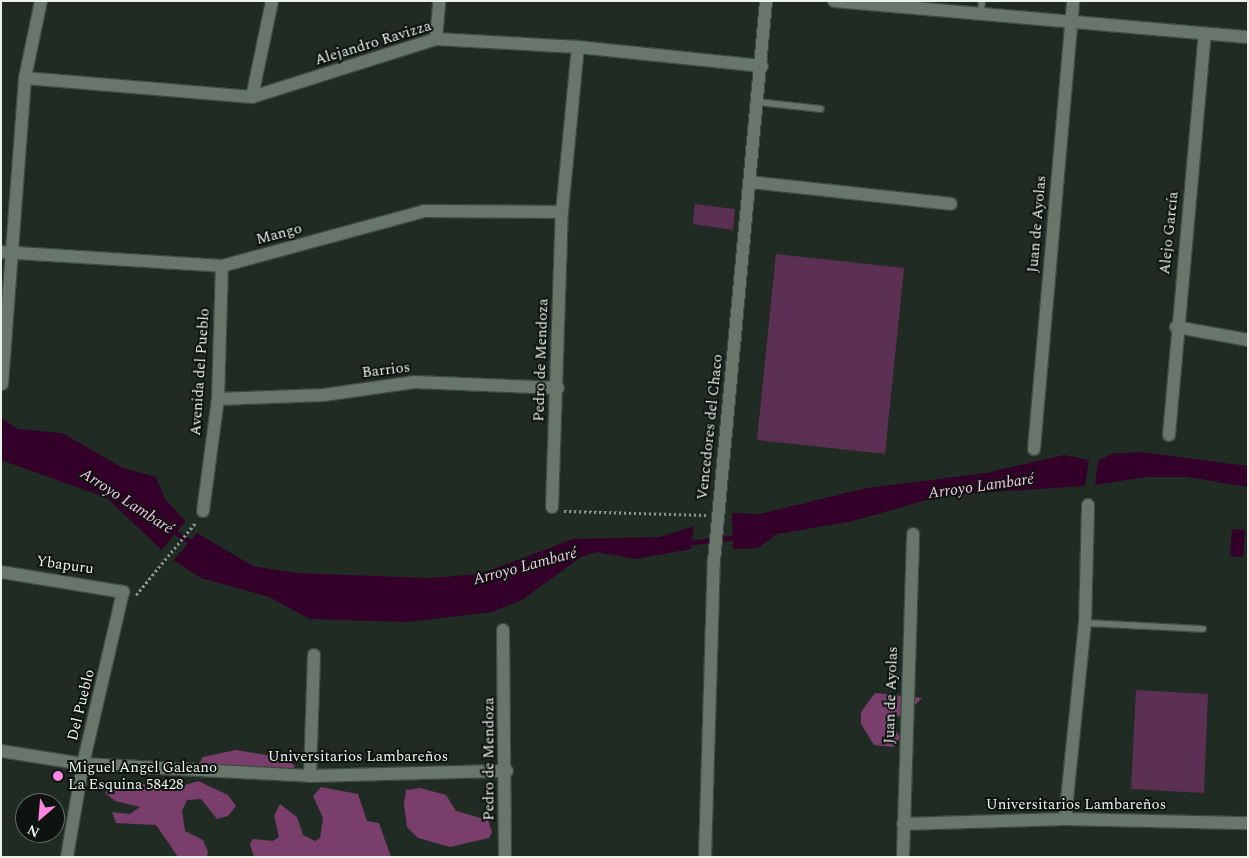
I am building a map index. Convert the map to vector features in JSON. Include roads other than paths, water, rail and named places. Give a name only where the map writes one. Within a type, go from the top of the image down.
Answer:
[{"type":"street","points":[[2,384],[6,253],[26,78],[42,1]]},
{"type":"street","points":[[252,97],[272,1]]},
{"type":"street","points":[[436,39],[439,1]]},
{"type":"street","name":"Vencedores del Chaco","points":[[706,857],[714,561],[717,518],[762,66],[766,1]]},
{"type":"street","points":[[834,1],[1070,24],[1205,35],[1248,36]]},
{"type":"street","name":"Juan de Ayolas","points":[[1034,449],[1072,1]]},
{"type":"street","name":"Alejo García","points":[[1169,435],[1176,327],[1205,35]]},
{"type":"street","name":"Alejandro Ravizza","points":[[26,78],[252,97],[436,39],[578,47],[762,66]]},
{"type":"street","name":"Pedro de Mendoza","points":[[552,507],[558,388],[562,212],[578,47]]},
{"type":"street","points":[[750,182],[951,204]]},
{"type":"street","name":"Mango","points":[[6,253],[222,266],[424,211],[562,212]]},
{"type":"street","name":"Avenida del Pueblo","points":[[200,515],[218,399],[222,266]]},
{"type":"street","points":[[1176,327],[1248,340]]},
{"type":"street","name":"Barrios","points":[[218,399],[324,395],[414,382],[558,388]]},
{"type":"street","points":[[1065,818],[1085,623],[1088,505]]},
{"type":"street","name":"Juan de Ayolas","points":[[902,857],[912,534]]},
{"type":"street","name":"Ybapuru","points":[[1,572],[124,594]]},
{"type":"street","name":"Del Pueblo","points":[[67,857],[83,764],[124,594]]},
{"type":"street","name":"Pedro de Mendoza","points":[[503,630],[506,857]]},
{"type":"street","points":[[310,776],[314,655]]},
{"type":"street","name":"Universitarios Lambareños","points":[[1,751],[83,764],[310,776],[506,771]]},
{"type":"street","name":"Universitarios Lambareños","points":[[903,824],[1065,818],[1248,823]]},
{"type":"lane","points":[[980,16],[982,1]]},
{"type":"lane","points":[[758,102],[821,109]]},
{"type":"lane","points":[[1085,623],[1203,629]]},
{"type":"water","points":[[1,418],[18,429],[62,433],[123,468],[156,477],[165,499],[186,522],[163,551],[107,498],[1,460]]},
{"type":"water","points":[[1140,452],[1248,466],[1248,487],[1188,477],[1146,477],[1095,485],[1098,460],[1112,454]]},
{"type":"water","points":[[1064,455],[1089,460],[1085,486],[944,495],[853,521],[777,534],[758,548],[733,549],[732,513],[759,514],[867,488],[986,473]]},
{"type":"water","points":[[694,526],[691,549],[635,559],[597,552],[581,557],[522,600],[492,612],[407,622],[310,619],[269,597],[201,578],[173,560],[195,532],[253,566],[296,573],[430,578],[480,574],[573,539],[660,537]]},
{"type":"water","points":[[1232,529],[1245,530],[1243,557],[1230,556]]},
{"type":"waterway","name":"Arroyo Lambaré","points":[[173,531],[192,543]]},
{"type":"waterway","name":"Arroyo Lambaré","points":[[687,543],[737,537]]},
{"type":"place","name":"Miguel Angel Galeano La Esquina 58428","points":[[58,776]]}]
